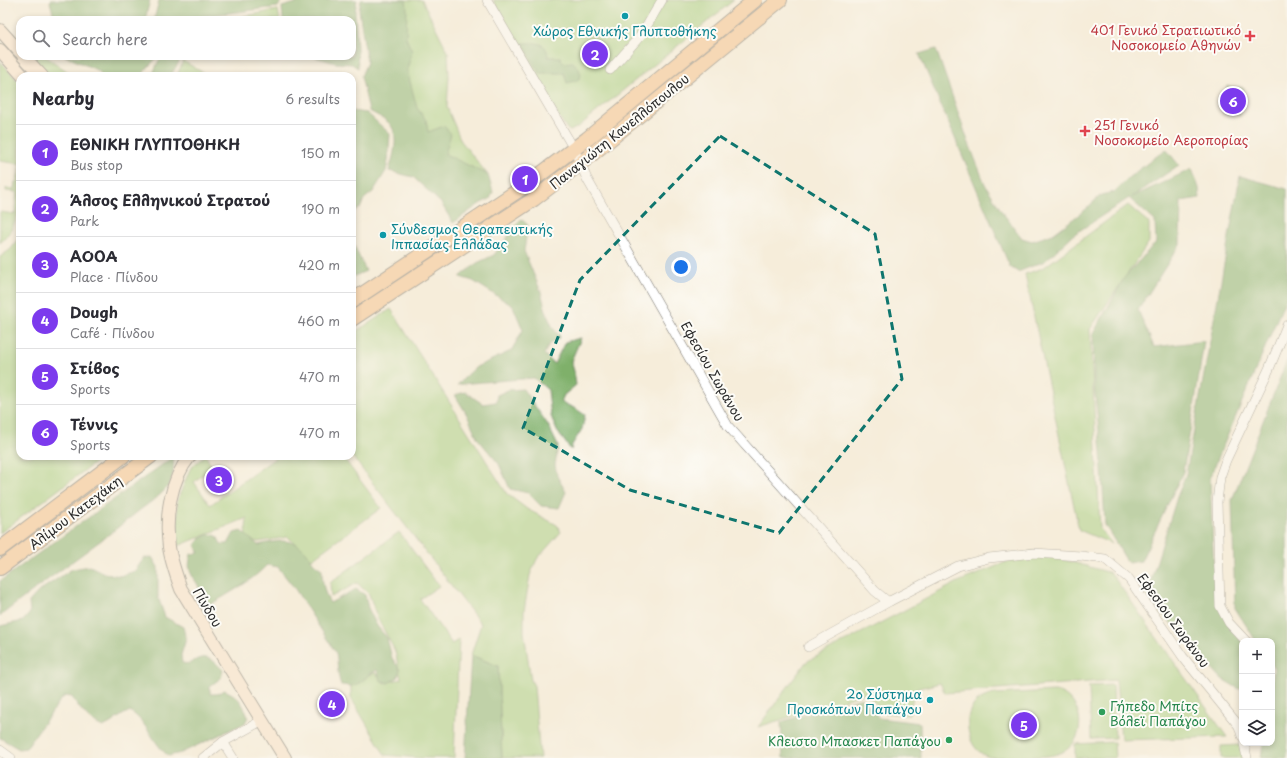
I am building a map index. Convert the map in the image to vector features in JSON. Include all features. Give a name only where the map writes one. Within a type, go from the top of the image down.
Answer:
[{"type":"main road","name":"Παναγιώτη Κανελλόπουλου","points":[[356,298],[525,186],[574,149],[755,0]]},
{"type":"main road","name":"Παναγιώτη Κανελλόπουλου","points":[[356,316],[534,199],[581,163],[780,0]]},
{"type":"main road","name":"Αλίμου Κατεχάκη","points":[[2,546],[118,460]]},
{"type":"main road","name":"Αλίμου Κατεχάκη","points":[[1,566],[146,460]]},
{"type":"street","name":"Εφεσίου Σωράνου","points":[[487,0],[574,149],[587,179],[728,426],[875,591],[886,600],[890,601]]},
{"type":"street","points":[[610,70],[642,34],[662,0]]},
{"type":"street","points":[[0,30],[16,48]]},
{"type":"street","points":[[0,50],[19,72]]},
{"type":"street","points":[[27,60],[38,72]]},
{"type":"street","points":[[1243,638],[1229,623],[1220,606],[1217,502],[1220,477],[1226,460],[1269,369],[1287,326]]},
{"type":"street","name":"Πίνδου","points":[[187,460],[175,483],[169,516],[169,547],[174,568],[181,588],[285,758]]},
{"type":"street","name":"Εφεσίου Σωράνου","points":[[808,647],[890,601],[958,566],[989,558],[1034,554],[1081,556],[1105,559],[1129,579],[1183,657],[1239,723]]},
{"type":"street","points":[[203,758],[223,742],[262,721]]},
{"type":"street","points":[[223,742],[233,758]]},
{"type":"street","points":[[1245,746],[1247,758]]},
{"type":"street","points":[[0,750],[10,758]]},
{"type":"highlighted area","points":[[720,136],[875,234],[902,379],[779,533],[630,490],[523,428],[580,280]]},
{"type":"green space","points":[[51,0],[150,0],[146,16],[54,16],[50,2]]},
{"type":"green space","points":[[159,0],[282,0],[278,7],[204,16],[155,16]]},
{"type":"green space","points":[[306,0],[357,0],[355,16],[283,16],[282,7]]},
{"type":"green space","points":[[361,0],[406,0],[406,38],[412,51],[407,70],[417,108],[426,120],[428,132],[444,126],[451,134],[445,154],[488,175],[493,192],[490,199],[481,203],[453,223],[441,203],[413,177],[389,171],[395,146],[394,133],[388,122],[369,111],[361,76],[367,62],[359,10]]},
{"type":"green space","points":[[380,0],[422,0],[448,52],[449,77],[447,107],[461,141],[488,175],[411,138]]},
{"type":"green space","points":[[493,0],[734,0],[578,127],[570,131],[567,129],[553,108]]},
{"type":"green space","points":[[278,10],[279,16],[244,16]]},
{"type":"green space","points":[[356,31],[358,68],[352,64],[336,63],[325,60],[356,60]]},
{"type":"green space","points":[[523,43],[540,44],[546,48],[548,57],[560,57],[563,63],[573,62],[579,69],[581,75],[578,80],[567,83],[564,73],[540,73]]},
{"type":"green space","points":[[936,49],[968,141],[985,184],[1002,212],[1022,238],[1032,241],[1053,234],[1085,210],[1101,195],[1114,192],[1128,178],[1166,149],[1179,165],[1132,197],[1192,169],[1199,188],[1200,198],[1181,201],[1180,244],[1138,310],[1154,347],[1204,341],[1183,472],[1141,561],[1128,563],[1105,525],[1101,451],[1094,385],[1093,334],[1124,278],[1156,242],[1155,221],[1129,198],[1073,235],[1045,261],[1018,272],[1010,267],[919,54]]},
{"type":"green space","points":[[31,60],[51,60],[68,72],[42,72]]},
{"type":"green space","points":[[74,60],[154,60],[144,72],[99,71]]},
{"type":"green space","points":[[159,60],[180,60],[173,72],[154,72]]},
{"type":"green space","points":[[0,61],[16,79],[16,163],[0,161]]},
{"type":"green space","points":[[183,61],[202,72],[179,72]]},
{"type":"green space","points":[[1227,86],[1244,88],[1240,116],[1223,114]]},
{"type":"green space","points":[[356,112],[367,113],[390,134],[386,171],[373,192],[364,199],[361,207],[356,210]]},
{"type":"green space","points":[[1240,176],[1287,189],[1287,296],[1210,477],[1215,597],[1240,638],[1239,689],[1222,679],[1146,596],[1177,497],[1186,474]]},
{"type":"green space","points":[[15,182],[16,192],[6,191],[6,188],[14,189]]},
{"type":"green space","points":[[16,203],[15,221],[10,231],[0,243],[0,212],[15,214]]},
{"type":"green space","points":[[1128,205],[1149,223],[1149,242],[1090,329],[1100,529],[1112,544],[1079,530],[1025,274],[1043,268]]},
{"type":"green space","points":[[521,219],[528,225],[524,251],[541,292],[547,315],[553,328],[560,337],[549,345],[544,354],[554,364],[565,342],[581,338],[571,361],[576,385],[564,395],[561,402],[585,415],[582,429],[572,445],[571,450],[557,431],[551,416],[548,390],[534,378],[457,385],[476,367],[511,351],[523,330],[513,306],[473,281],[460,277],[477,263],[494,255]]},
{"type":"green space","points":[[16,242],[16,460],[99,460],[0,533],[0,257],[11,249]]},
{"type":"green space","points":[[356,250],[366,271],[356,275]]},
{"type":"green space","points":[[391,309],[507,494],[527,509],[557,525],[561,532],[537,559],[530,575],[524,611],[524,632],[531,680],[534,686],[540,758],[502,758],[498,666],[471,655],[481,624],[355,460],[356,331]]},
{"type":"green space","points":[[1287,360],[1287,758],[1261,758],[1263,746],[1275,746],[1275,638],[1254,638],[1235,608],[1232,500]]},
{"type":"green space","points":[[523,389],[548,425],[558,446],[555,465],[557,476],[566,492],[559,508],[541,506],[528,493],[510,489],[499,464],[478,439],[466,413],[455,395],[465,392],[483,404],[496,402],[497,395],[508,390]]},
{"type":"green space","points":[[169,460],[174,460],[172,478],[169,485],[162,493],[0,616],[0,581]]},
{"type":"green space","points":[[200,460],[208,460],[212,467],[194,482],[210,505],[272,460],[345,460],[381,508],[312,559],[288,537],[258,542],[245,539],[247,518],[178,546],[177,501],[190,469]]},
{"type":"green space","points":[[241,531],[258,545],[284,541],[296,544],[302,548],[314,564],[322,569],[324,587],[330,603],[356,589],[365,595],[368,608],[377,626],[387,638],[392,658],[400,670],[397,678],[388,683],[380,680],[377,670],[357,684],[351,686],[341,685],[336,653],[295,589],[278,567],[267,565],[248,581],[211,604],[203,601],[198,585],[191,574],[189,567],[191,554],[199,553],[195,545],[202,538],[208,535],[217,536],[221,544],[228,544],[234,533]]},
{"type":"green space","points":[[399,532],[439,586],[420,599],[452,644],[459,639],[454,758],[421,758],[385,755],[351,698],[351,686],[375,672],[384,683],[401,679],[395,651],[377,617],[369,594],[357,583],[331,597],[330,583]]},
{"type":"green space","points":[[1033,551],[1111,573],[1227,737],[1121,740],[1116,680],[945,693],[940,683],[915,689],[909,715],[884,713],[866,693],[758,727],[806,662],[958,582]]},
{"type":"green space","points":[[152,557],[158,567],[158,597],[165,617],[183,627],[186,639],[181,655],[182,663],[190,663],[201,658],[207,658],[218,665],[223,670],[221,678],[210,686],[210,694],[217,694],[224,690],[237,697],[242,703],[248,717],[245,723],[181,753],[168,756],[141,721],[130,711],[103,727],[93,722],[82,711],[72,697],[65,696],[58,703],[26,748],[19,749],[0,738],[0,626],[23,621],[30,613],[29,602],[39,591],[72,569],[90,566],[104,573],[120,576],[135,571],[144,558]]},
{"type":"green space","points":[[471,655],[498,666],[502,758],[465,758]]},
{"type":"green space","name":"Γήπεδο Μπίτς Βόλεϊ Παπάγου","points":[[1113,685],[1115,738],[1091,739],[1089,686]]},
{"type":"green space","points":[[1055,691],[1062,693],[1071,700],[1079,716],[1080,723],[1078,735],[1071,746],[1066,750],[1055,755],[1045,756],[989,757],[984,755],[974,746],[969,735],[968,720],[970,710],[980,700],[994,694]]},
{"type":"green space","points":[[862,698],[879,718],[920,723],[921,758],[783,758],[781,722]]},
{"type":"green space","points":[[1114,742],[1115,758],[1075,758],[1075,744]]},
{"type":"green space","points":[[1239,745],[1243,758],[1221,758],[1221,746]]},
{"type":"place","name":"Χώρος Εθνικής Γλυπτοθήκης","points":[[625,16]]},
{"type":"place","name":"401 Γενικό Στρατιωτικό Νοσοκομείο Αθηνών","points":[[1250,36]]},
{"type":"place","name":"Άλσος Ελληνικού Στρατού","points":[[595,54]]},
{"type":"place","name":"Τέννις","points":[[1233,101]]},
{"type":"place","name":"251 Γενικό Νοσοκομείο Αεροπορίας","points":[[1085,131]]},
{"type":"place","name":"ΕΘΝΙΚΗ ΓΛΥΠΤΟΘΗΚΗ","points":[[525,179]]},
{"type":"place","name":"Σύνδεσμος Θεραπευτικής Ιππασίας Ελλάδας","points":[[383,235]]},
{"type":"place","name":"ΑΟΟΑ","points":[[219,480]]},
{"type":"place","name":"2ο Σύστημα Προσκόπων Παπάγου","points":[[930,700]]},
{"type":"place","name":"Dough","points":[[332,704]]},
{"type":"place","name":"Γήπεδο Μπίτς Βόλεϊ Παπάγου","points":[[1102,712]]},
{"type":"place","name":"Στίβος","points":[[1024,725]]},
{"type":"place","name":"Κλειστο Μπασκετ Παπάγου","points":[[949,740]]}]
